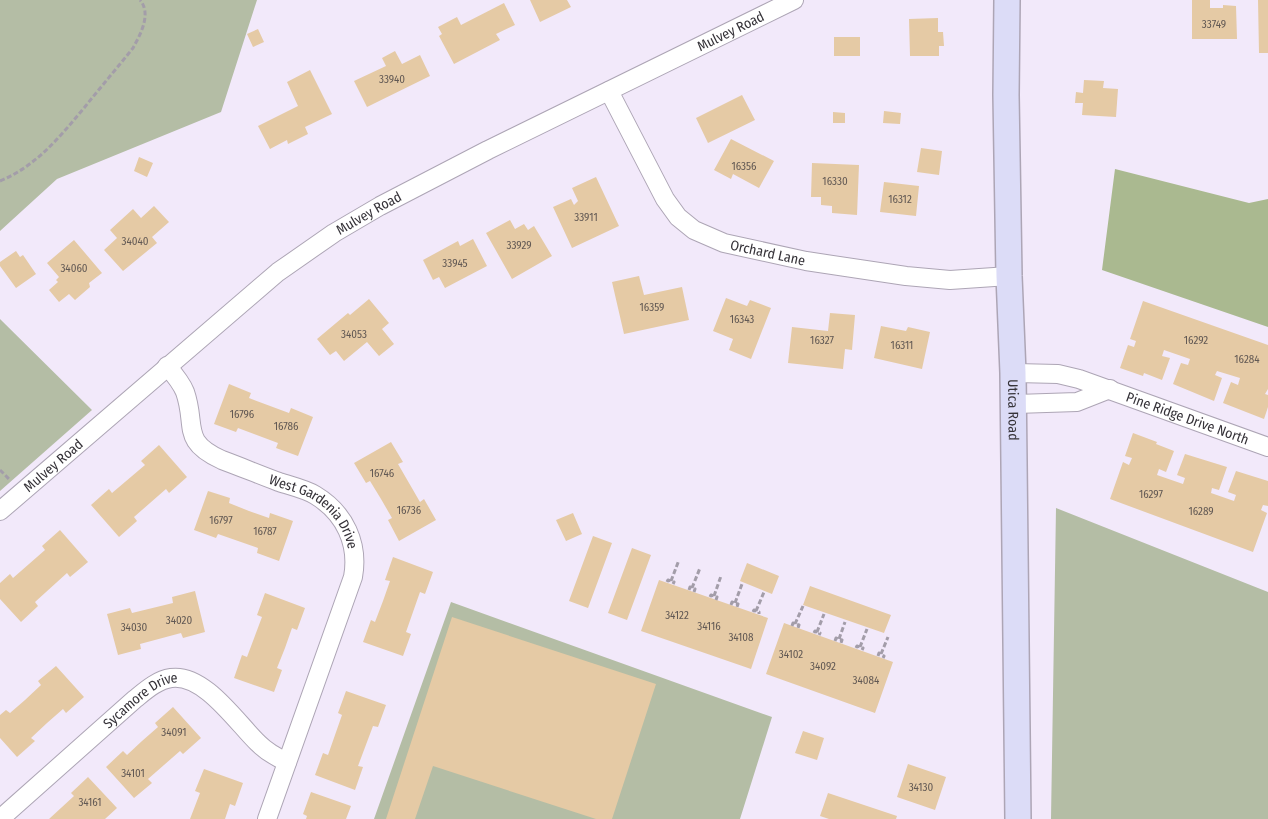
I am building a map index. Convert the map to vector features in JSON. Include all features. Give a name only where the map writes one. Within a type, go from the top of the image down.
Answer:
[{"type":"main road","name":"Utica Road","points":[[1007,0],[1006,95],[1009,276],[1013,373],[1018,819]]},
{"type":"street","name":"Mulvey Road","points":[[0,510],[278,272],[334,233],[380,206],[488,150],[794,0]]},
{"type":"street","name":"Orchard Lane","points":[[609,91],[665,199],[678,217],[694,230],[724,243],[806,261],[906,276],[950,280],[1009,276]]},
{"type":"street","name":"West Gardenia Drive","points":[[166,366],[179,379],[185,391],[192,434],[199,446],[209,455],[315,495],[332,507],[344,522],[351,536],[355,563],[353,577],[267,819]]},
{"type":"street","name":"Pine Ridge Drive North","points":[[1013,373],[1058,374],[1110,389],[1268,446]]},
{"type":"street","name":"Pine Ridge Drive North","points":[[1013,404],[1077,402],[1110,389]]},
{"type":"street","name":"Sycamore Drive","points":[[0,819],[149,688],[170,678],[193,681],[206,689],[259,744],[274,756],[287,762]]},
{"type":"path","points":[[0,181],[17,174],[54,144],[133,48],[143,30],[145,13],[143,2],[140,0]]},
{"type":"path","points":[[670,582],[678,560]]},
{"type":"path","points":[[692,590],[700,568]]},
{"type":"path","points":[[713,598],[721,576]]},
{"type":"path","points":[[734,605],[742,584]]},
{"type":"path","points":[[756,613],[764,592]]},
{"type":"path","points":[[795,626],[803,606]]},
{"type":"path","points":[[817,634],[824,614]]},
{"type":"path","points":[[838,641],[846,622]]},
{"type":"path","points":[[859,649],[867,629]]},
{"type":"path","points":[[881,656],[888,637]]},
{"type":"green space","points":[[0,0],[257,0],[221,112],[57,179],[0,231]]},
{"type":"green space","points":[[1115,169],[1249,203],[1268,199],[1268,327],[1102,270]]},
{"type":"green space","points":[[0,319],[92,410],[0,491]]},
{"type":"green space","points":[[1056,508],[1268,592],[1268,819],[1051,819]]},
{"type":"green space","points":[[451,602],[772,717],[740,819],[374,819]]},
{"type":"building","points":[[530,0],[567,0],[571,7],[540,22]]},
{"type":"building","points":[[1192,0],[1210,0],[1210,8],[1223,8],[1223,5],[1236,6],[1237,39],[1192,39]]},
{"type":"building","points":[[1258,0],[1268,0],[1268,53],[1259,53]]},
{"type":"building","points":[[504,3],[515,25],[496,34],[500,40],[454,64],[439,36],[442,34],[438,27],[457,17],[461,25]]},
{"type":"building","points":[[938,18],[938,32],[943,32],[944,46],[939,46],[939,56],[910,56],[909,19]]},
{"type":"building","points":[[258,29],[264,42],[253,47],[247,34]]},
{"type":"building","points":[[834,37],[860,37],[860,56],[834,56]]},
{"type":"building","points":[[395,51],[402,64],[420,55],[430,76],[367,107],[354,81],[386,66],[382,58]]},
{"type":"building","points":[[310,70],[332,114],[305,127],[308,134],[288,144],[287,140],[270,149],[258,126],[298,106],[287,82]]},
{"type":"building","points":[[1084,80],[1104,81],[1103,88],[1118,89],[1116,117],[1082,115],[1083,103],[1075,103],[1076,92],[1083,93]]},
{"type":"building","points":[[742,95],[755,120],[708,143],[696,118]]},
{"type":"building","points":[[884,111],[901,113],[900,124],[883,123]]},
{"type":"building","points":[[833,112],[845,113],[845,123],[833,123]]},
{"type":"building","points":[[731,139],[774,161],[759,188],[733,174],[731,179],[714,170]]},
{"type":"building","points":[[921,148],[942,151],[939,175],[917,172]]},
{"type":"building","points":[[139,157],[153,163],[147,177],[134,171]]},
{"type":"building","points":[[812,163],[859,165],[857,215],[832,213],[832,206],[821,205],[821,197],[811,197]]},
{"type":"building","points":[[596,177],[619,226],[572,248],[553,207],[571,199],[574,205],[578,201],[572,188]]},
{"type":"building","points":[[884,182],[919,186],[916,216],[880,212]]},
{"type":"building","points":[[154,206],[169,222],[152,237],[157,243],[123,271],[104,250],[117,238],[110,230],[133,209],[141,218]]},
{"type":"building","points":[[510,220],[515,229],[524,224],[528,230],[534,226],[552,256],[512,279],[486,233]]},
{"type":"building","points":[[473,239],[487,266],[445,288],[439,277],[433,280],[423,260],[458,241],[460,246]]},
{"type":"building","points":[[74,240],[102,273],[89,283],[90,287],[75,300],[69,294],[59,302],[49,290],[58,282],[56,280],[59,277],[47,263]]},
{"type":"building","points":[[16,251],[20,257],[23,255],[36,274],[16,288],[0,266],[0,262]]},
{"type":"building","points":[[639,276],[644,295],[682,287],[689,320],[624,334],[612,282]]},
{"type":"building","points":[[726,298],[747,306],[750,300],[771,308],[751,359],[729,350],[733,339],[713,331]]},
{"type":"building","points":[[369,299],[389,323],[382,329],[394,344],[379,356],[367,342],[344,361],[336,351],[330,355],[317,339],[348,313],[350,315]]},
{"type":"building","points":[[1143,301],[1268,345],[1268,389],[1265,394],[1268,395],[1268,407],[1264,419],[1223,403],[1231,382],[1238,385],[1240,378],[1217,371],[1215,375],[1222,378],[1214,401],[1173,384],[1181,363],[1188,365],[1190,359],[1164,350],[1162,356],[1170,358],[1162,380],[1144,373],[1143,376],[1120,368],[1128,345],[1134,347],[1136,341],[1130,339]]},
{"type":"building","points":[[830,313],[855,315],[852,350],[845,349],[843,369],[788,363],[792,327],[828,331]]},
{"type":"building","points":[[881,326],[906,331],[908,327],[930,332],[922,369],[874,358]]},
{"type":"building","points":[[229,384],[251,393],[249,398],[289,413],[291,408],[313,417],[298,456],[276,448],[278,443],[238,428],[236,432],[214,424]]},
{"type":"building","points":[[1133,433],[1174,451],[1166,472],[1159,469],[1157,475],[1183,484],[1185,478],[1177,475],[1185,454],[1227,467],[1219,490],[1212,488],[1211,493],[1234,501],[1236,495],[1228,492],[1236,471],[1268,481],[1268,506],[1263,505],[1261,510],[1267,513],[1253,552],[1110,499],[1123,462],[1129,465],[1132,458],[1125,456]]},
{"type":"building","points":[[391,442],[403,462],[398,464],[420,502],[424,499],[436,520],[399,541],[388,520],[392,518],[370,481],[366,483],[354,463]]},
{"type":"building","points":[[159,445],[187,477],[169,493],[166,489],[134,517],[137,521],[119,537],[91,505],[109,489],[112,493],[145,465],[141,461]]},
{"type":"building","points":[[208,491],[230,498],[229,503],[249,511],[269,518],[270,513],[293,521],[279,561],[257,553],[258,548],[218,534],[216,538],[194,530]]},
{"type":"building","points":[[573,513],[582,534],[566,541],[556,520]]},
{"type":"building","points":[[60,530],[88,562],[70,577],[67,573],[35,602],[38,606],[21,622],[0,599],[0,583],[10,574],[13,578],[45,550],[42,546]]},
{"type":"building","points":[[593,536],[612,543],[588,608],[569,601]]},
{"type":"building","points":[[632,548],[651,555],[627,620],[608,613]]},
{"type":"building","points":[[393,557],[433,572],[425,594],[420,592],[406,632],[411,634],[403,656],[363,642],[371,620],[375,622],[383,601],[390,581],[385,580]]},
{"type":"building","points":[[747,563],[779,576],[772,594],[740,581]]},
{"type":"building","points":[[659,580],[768,618],[751,669],[641,631]]},
{"type":"building","points":[[810,586],[891,615],[884,633],[803,605]]},
{"type":"building","points":[[195,591],[205,632],[183,638],[181,633],[140,644],[141,649],[118,655],[107,614],[130,608],[132,613],[173,603],[172,597]]},
{"type":"building","points":[[265,593],[305,608],[297,630],[292,628],[277,668],[282,670],[274,692],[234,678],[242,655],[247,657],[262,617],[257,615]]},
{"type":"building","points":[[452,617],[656,684],[612,819],[596,819],[433,766],[415,819],[386,819]]},
{"type":"building","points":[[784,623],[893,662],[875,713],[766,674]]},
{"type":"building","points":[[56,666],[84,697],[66,713],[63,709],[47,723],[31,738],[35,741],[17,757],[0,738],[0,715],[6,710],[10,713],[25,700],[41,685],[38,681]]},
{"type":"building","points":[[346,691],[386,705],[378,727],[373,726],[358,766],[363,767],[355,790],[315,775],[323,753],[328,755],[342,715],[338,713]]},
{"type":"building","points":[[173,707],[201,738],[183,754],[180,751],[148,779],[152,783],[134,798],[106,767],[123,751],[127,755],[158,727],[155,723]]},
{"type":"building","points":[[803,731],[824,738],[817,760],[795,753]]},
{"type":"building","points":[[908,764],[946,777],[935,810],[897,797]]},
{"type":"building","points":[[204,769],[243,783],[235,806],[230,804],[225,819],[190,819],[200,793],[195,791]]},
{"type":"building","points":[[88,777],[117,808],[105,819],[49,819],[74,796],[71,793]]},
{"type":"building","points":[[311,792],[351,806],[346,819],[306,819],[307,816],[303,814]]},
{"type":"building","points":[[828,793],[897,816],[896,819],[829,819],[820,816]]}]
